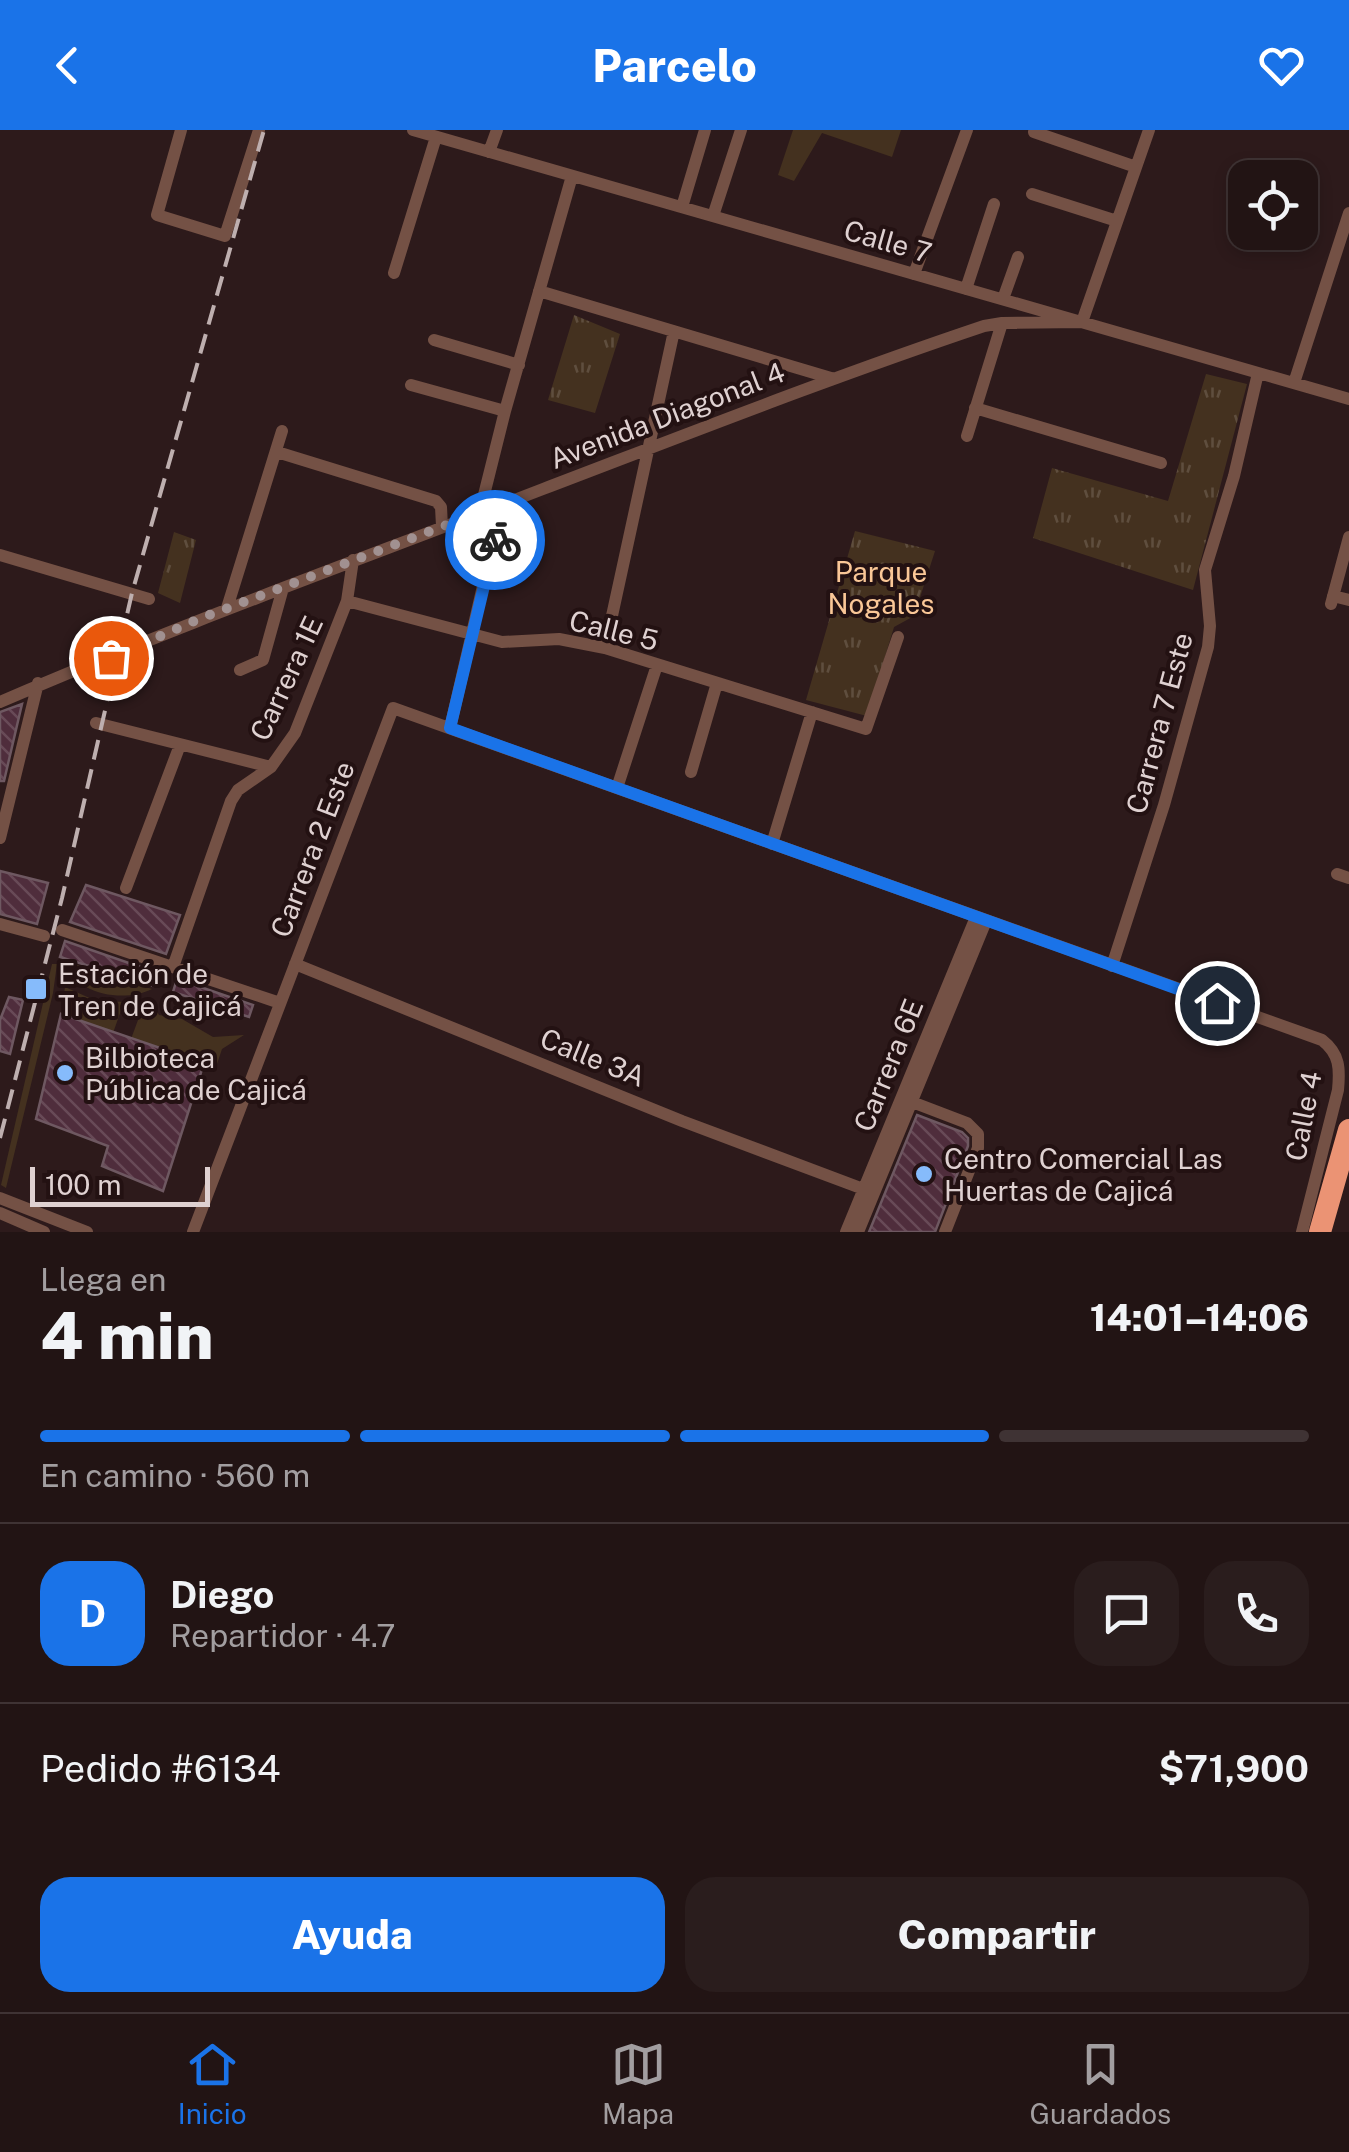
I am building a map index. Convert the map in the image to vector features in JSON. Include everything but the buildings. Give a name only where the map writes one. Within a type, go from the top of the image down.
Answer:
[{"type":"highway","points":[[1320,1232],[1349,1130]]},
{"type":"street","points":[[181,130],[157,214],[226,236],[259,130]]},
{"type":"street","name":"Calle 7","points":[[414,130],[1349,399]]},
{"type":"street","points":[[489,152],[496,130]]},
{"type":"street","points":[[682,207],[705,130]]},
{"type":"street","points":[[713,216],[741,130]]},
{"type":"street","points":[[914,274],[967,130]]},
{"type":"street","points":[[1082,322],[1149,130]]},
{"type":"street","points":[[1034,132],[1136,167]]},
{"type":"street","points":[[394,273],[436,136]]},
{"type":"street","points":[[480,511],[572,176]]},
{"type":"street","points":[[1032,194],[1118,221]]},
{"type":"street","points":[[966,289],[994,204]]},
{"type":"street","points":[[1294,383],[1349,213]]},
{"type":"street","points":[[984,326],[999,310],[1018,257]]},
{"type":"street","points":[[539,290],[831,378]]},
{"type":"street","name":"Avenida Diagonal 4","points":[[0,702],[227,608],[649,447],[732,420],[831,378],[984,326],[1082,322]]},
{"type":"street","points":[[966,436],[1002,323]]},
{"type":"street","points":[[605,648],[674,331]]},
{"type":"street","points":[[434,340],[519,365]]},
{"type":"street","name":"Carrera 7 Este","points":[[1112,966],[1164,805],[1208,647],[1205,570],[1234,476],[1258,373]]},
{"type":"street","points":[[411,385],[505,411]]},
{"type":"street","points":[[975,408],[1161,463]]},
{"type":"street","points":[[227,608],[282,430]]},
{"type":"street","points":[[277,452],[436,501],[442,507],[442,526]]},
{"type":"street","points":[[450,728],[502,504]]},
{"type":"street","points":[[1348,541],[1332,600],[1349,600]]},
{"type":"street","points":[[0,556],[148,599]]},
{"type":"street","name":"Carrera 1E","points":[[174,967],[231,802],[238,790],[270,768],[295,733],[348,601],[353,560]]},
{"type":"street","points":[[240,670],[261,663],[283,588]]},
{"type":"street","name":"Calle 5","points":[[348,601],[474,636],[526,643],[559,639],[605,648],[866,728],[898,637]]},
{"type":"street","points":[[617,788],[658,665]]},
{"type":"street","points":[[691,772],[716,683]]},
{"type":"street","points":[[0,838],[38,684]]},
{"type":"street","name":"Calle 4","points":[[393,708],[1322,1040],[1331,1047],[1340,1066],[1338,1090],[1302,1232]]},
{"type":"street","name":"Carrera 2 Este","points":[[193,1232],[393,708]]},
{"type":"street","points":[[772,844],[812,712]]},
{"type":"street","points":[[96,723],[270,768]]},
{"type":"street","points":[[126,888],[180,745]]},
{"type":"street","name":"Carrera 6E","points":[[846,1232],[912,1102],[981,919]]},
{"type":"street","name":"Carrera 6E","points":[[858,1232],[869,1191],[981,919]]},
{"type":"street","points":[[0,924],[44,936]]},
{"type":"street","points":[[62,930],[280,1003]]},
{"type":"street","name":"Calle 3A","points":[[295,964],[869,1191]]},
{"type":"street","points":[[912,1102],[967,1123],[978,1134],[978,1148],[945,1232]]},
{"type":"street","points":[[0,1198],[87,1232]]},
{"type":"street","points":[[0,1214],[44,1232]]},
{"type":"green space","points":[[793,130],[901,130],[892,157],[822,133],[794,181],[778,175]]},
{"type":"green space","points":[[574,315],[620,334],[595,413],[548,400]]},
{"type":"green space","points":[[1206,374],[1247,384],[1193,590],[1033,538],[1052,468],[1168,501]]},
{"type":"green space","name":"Parque Nogales","points":[[855,531],[935,551],[914,616],[894,627],[867,716],[806,700]]},
{"type":"green space","points":[[174,532],[196,540],[180,603],[158,593]]},
{"type":"green space","points":[[65,961],[152,989],[128,995],[101,993],[78,982]]},
{"type":"green space","points":[[52,964],[57,964],[53,993],[6,1188],[1,1185]]},
{"type":"green space","points":[[65,987],[94,1000],[124,1002],[113,1033],[61,1014]]},
{"type":"green space","points":[[145,1001],[152,1002],[159,1015],[182,1019],[213,1037],[244,1035],[222,1049],[216,1067],[131,1039]]},
{"type":"railway","points":[[0,1138],[62,898],[132,593],[264,130]]},
{"type":"way so far","points":[[111,658],[199,619],[502,504],[495,540]]},
{"type":"place","name":"Estación de Tren de Cajicá","points":[[36,989]]},
{"type":"place","name":"Bilbioteca Pública de Cajicá","points":[[65,1073]]},
{"type":"place","name":"Centro Comercial Las Huertas de Cajicá","points":[[924,1174]]},
{"type":"route","points":[[495,540],[450,728],[1217,1003]]}]
